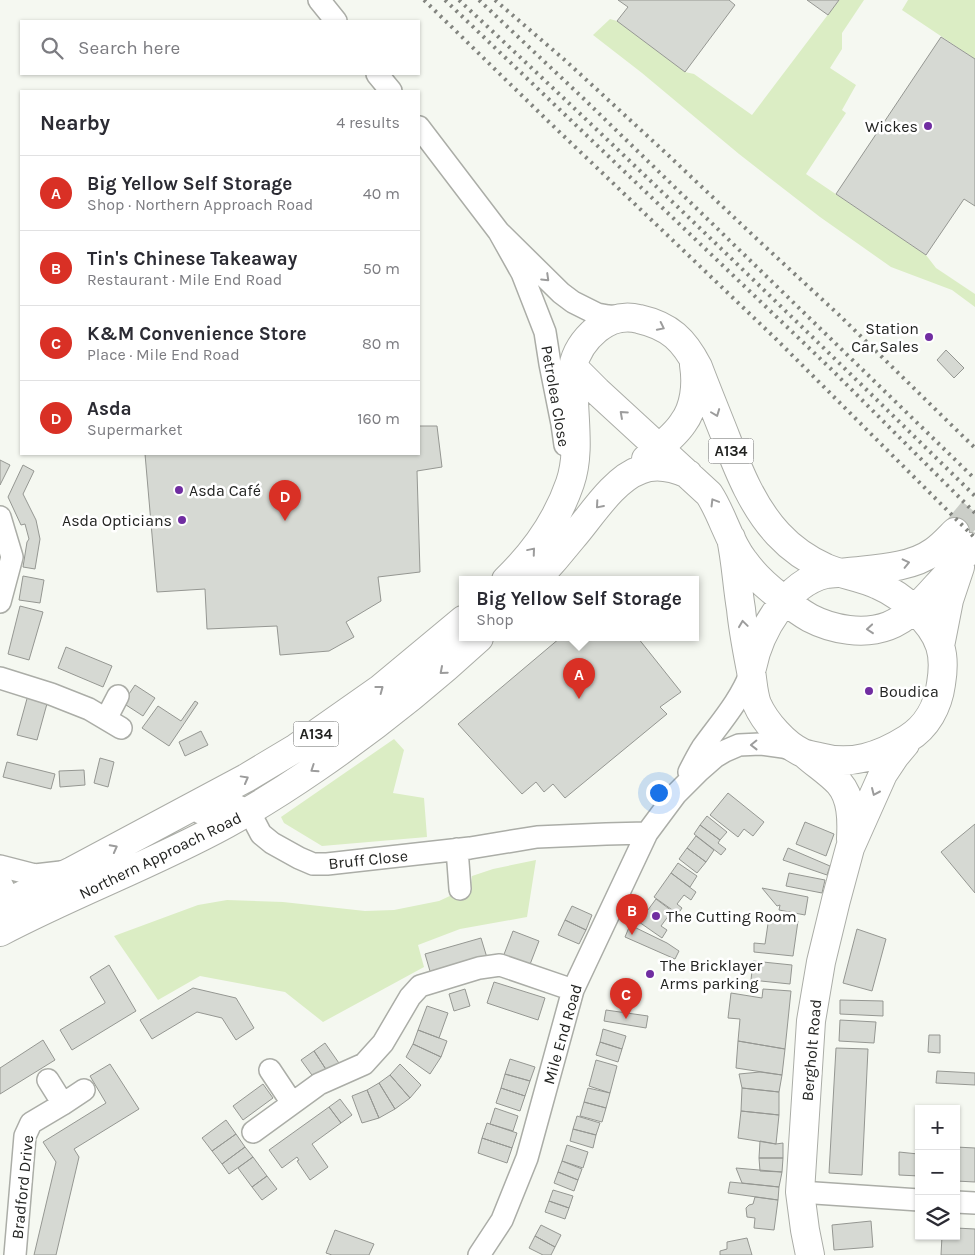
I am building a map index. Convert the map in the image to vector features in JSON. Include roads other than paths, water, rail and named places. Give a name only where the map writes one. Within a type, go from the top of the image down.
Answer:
[{"type":"main road","name":"A134","points":[[623,317],[648,321],[661,326],[682,342],[690,352],[698,367],[740,474],[754,502],[785,541],[810,560],[825,568],[878,585],[903,600],[927,626],[943,671],[937,703],[930,716],[911,737],[876,756],[851,761],[829,760],[802,752],[791,745],[766,720],[752,689],[730,538]]},
{"type":"main road","points":[[510,576],[539,542],[555,519],[569,486],[575,462],[576,439],[572,384],[573,367],[577,355],[581,346],[594,332],[611,320],[623,317]]},
{"type":"main road","name":"A134","points":[[539,576],[613,489],[684,423],[690,409],[695,381],[690,352]]},
{"type":"main road","name":"A134","points":[[573,367],[709,494],[717,505],[730,538],[742,560],[769,588],[798,611],[812,619],[829,625],[853,630],[878,629],[901,619],[927,626]]},
{"type":"main road","name":"A134","points":[[626,477],[640,470],[665,466],[688,474]]},
{"type":"main road","name":"A134","points":[[751,672],[762,635],[773,617],[796,590],[817,577],[890,567],[917,561],[932,553],[963,545]]},
{"type":"main road","name":"A134","points":[[927,626],[930,593],[963,545]]},
{"type":"main road","points":[[927,626],[949,600],[963,545]]},
{"type":"main road","name":"Northern Approach Road","points":[[4,912],[72,871],[246,778],[296,748],[380,689],[459,623]]},
{"type":"main road","name":"Northern Approach Road","points":[[4,912],[46,909],[194,841],[249,811],[298,780],[388,717],[476,641]]},
{"type":"main road","name":"Bergholt Road","points":[[810,1255],[800,1192],[811,1021],[821,962],[850,848],[883,774],[911,737]]},
{"type":"main road","name":"Bergholt Road","points":[[802,752],[840,784],[844,792],[851,814],[850,848]]},
{"type":"street","points":[[319,0],[335,20]]},
{"type":"street","points":[[378,75],[390,90]]},
{"type":"street","name":"Petrolea Close","points":[[420,128],[499,232],[522,273],[545,332],[566,456],[564,480],[555,519]]},
{"type":"street","name":"Petrolea Close","points":[[499,232],[573,302],[597,314],[623,317]]},
{"type":"street","name":"Petrolea Close","points":[[545,332],[573,367]]},
{"type":"street","points":[[0,517],[12,558],[0,602]]},
{"type":"street","name":"Mile End Road","points":[[479,1255],[502,1220],[527,1158],[573,990],[647,833],[676,794],[700,750],[739,699],[751,672]]},
{"type":"street","points":[[0,678],[74,703],[89,709],[113,723],[118,696]]},
{"type":"street","name":"Mile End Road","points":[[676,794],[715,757],[739,745],[760,744],[802,752]]},
{"type":"street","points":[[155,826],[192,816],[226,803],[234,804],[249,811]]},
{"type":"street","name":"Bruff Close","points":[[249,811],[261,834],[272,843],[313,864],[457,849],[537,838],[647,833]]},
{"type":"street","points":[[457,849],[460,889]]},
{"type":"street","points":[[0,866],[35,874],[72,871]]},
{"type":"street","points":[[253,1132],[319,1084],[364,1064],[383,1043],[410,997],[420,986],[479,968],[500,965],[573,990]]},
{"type":"street","points":[[270,1070],[292,1103]]},
{"type":"street","points":[[48,1080],[64,1104]]},
{"type":"street","name":"Bradford Drive","points":[[15,1255],[25,1136],[31,1123],[84,1090]]},
{"type":"street","points":[[800,1192],[915,1200]]},
{"type":"street","points":[[960,1202],[975,1203]]},
{"type":"tunnel","points":[[955,532],[975,508]]},
{"type":"railway","points":[[424,0],[776,339],[975,538]]},
{"type":"railway","points":[[445,0],[831,369],[975,513]]},
{"type":"railway","points":[[459,0],[719,246],[975,496]]},
{"type":"railway","points":[[479,0],[584,99],[975,479]]},
{"type":"railway","points":[[495,0],[567,62],[667,154],[838,314],[975,448]]},
{"type":"place","name":"Wickes","points":[[928,126]]},
{"type":"place","name":"Station Car Sales","points":[[929,337]]},
{"type":"place","name":"Asda Café","points":[[179,490]]},
{"type":"place","name":"Asda Opticians","points":[[182,520]]},
{"type":"place","name":"Asda","points":[[285,521]]},
{"type":"place","name":"Boudica","points":[[869,691]]},
{"type":"place","name":"Big Yellow Self Storage","points":[[579,699]]},
{"type":"place","name":"The Cutting Room","points":[[656,916]]},
{"type":"place","name":"Tin's Chinese Takeaway","points":[[632,935]]},
{"type":"place","name":"The Bricklayer Arms parking","points":[[650,974]]},
{"type":"place","name":"K&M Convenience Store","points":[[626,1019]]}]
